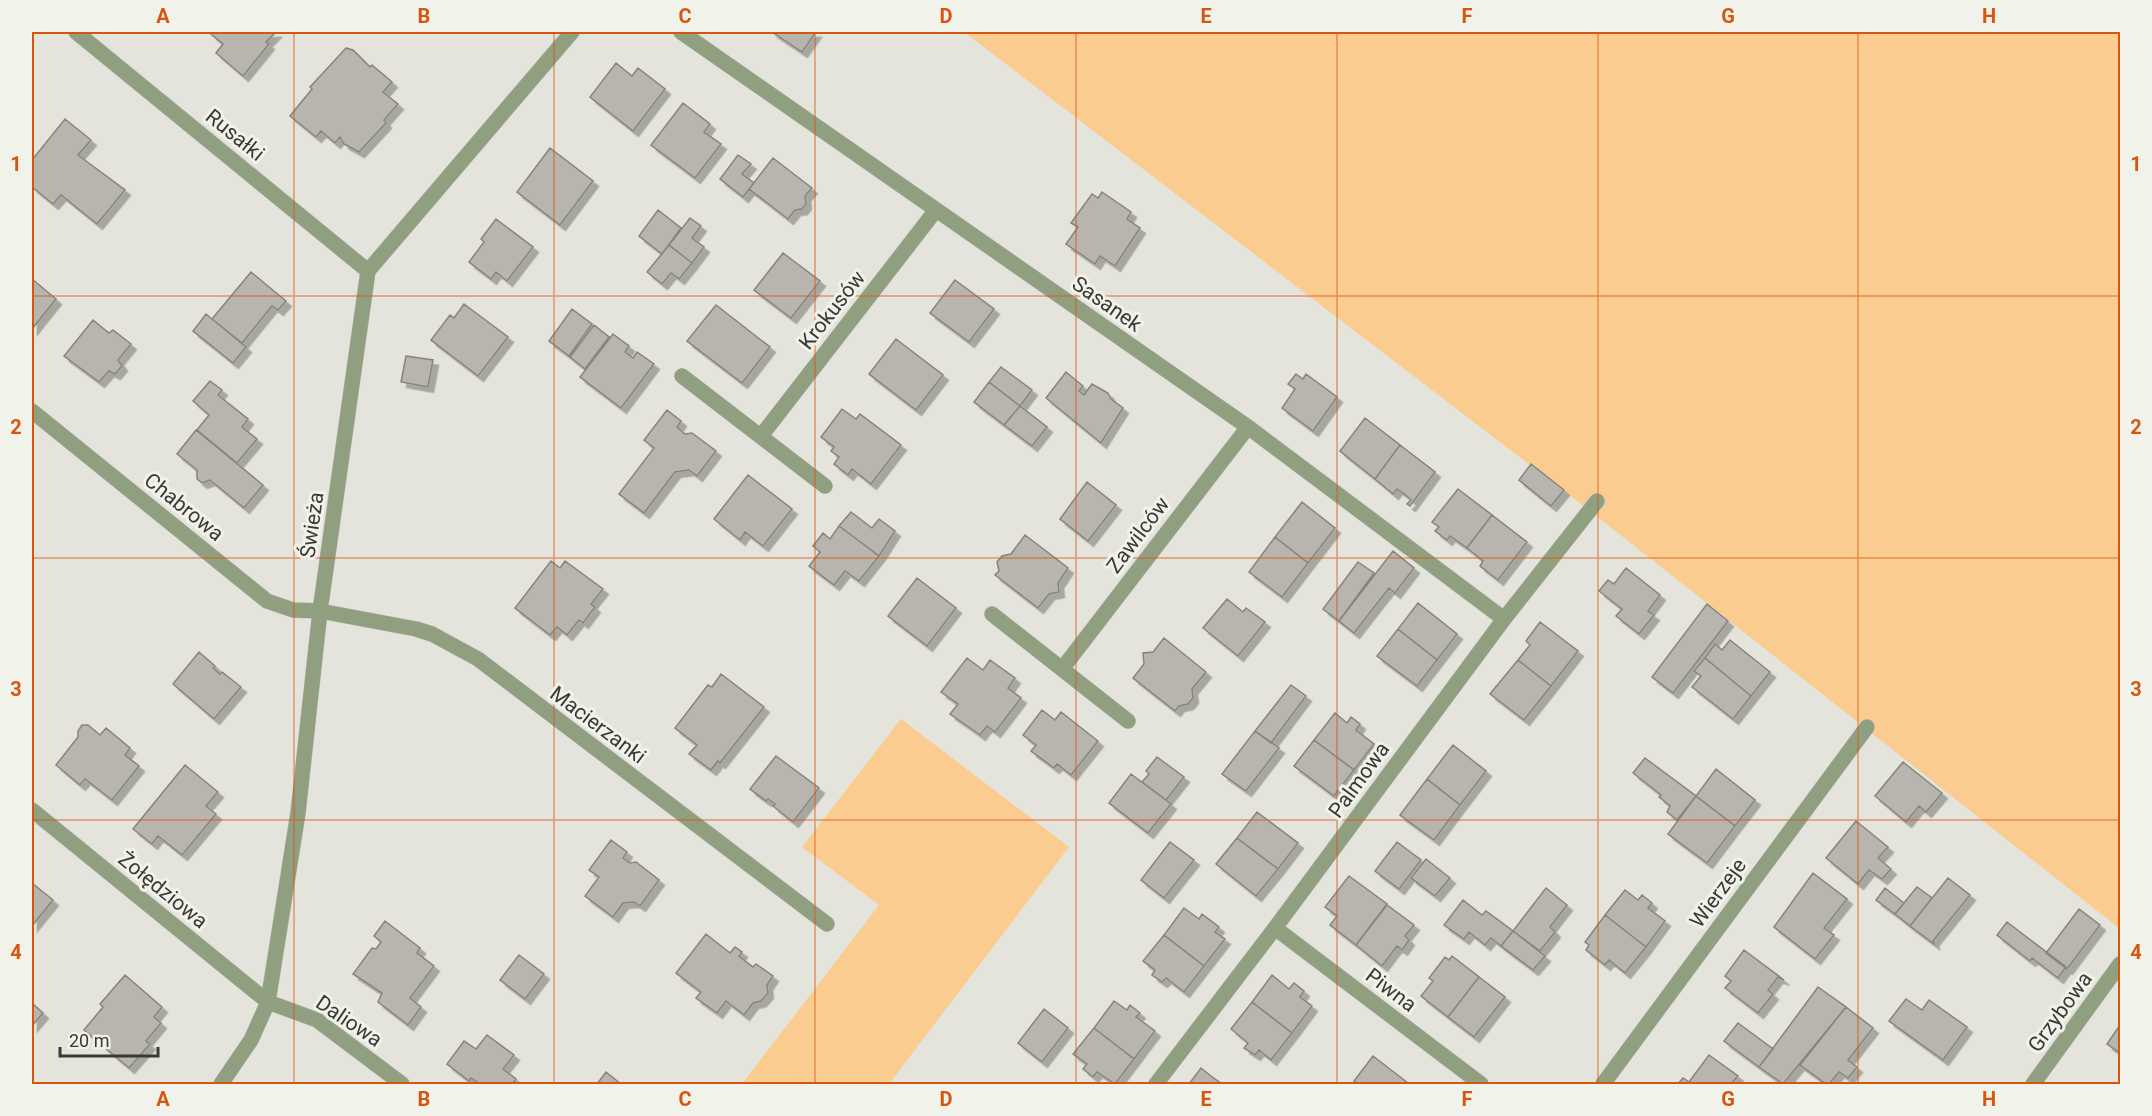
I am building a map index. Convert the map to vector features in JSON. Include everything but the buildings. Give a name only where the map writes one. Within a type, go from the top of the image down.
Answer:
[{"type":"street","name":"Rusałki","points":[[76,32],[368,271]]},
{"type":"street","points":[[368,271],[572,32]]},
{"type":"street","name":"Sasanek","points":[[681,32],[1248,427],[1504,619]]},
{"type":"street","name":"Krokusów","points":[[761,436],[936,210]]},
{"type":"street","name":"Świeża","points":[[221,1084],[251,1040],[268,1002],[298,813],[320,611],[368,271]]},
{"type":"street","points":[[682,376],[825,486]]},
{"type":"street","name":"Chabrowa","points":[[32,411],[267,601],[293,610],[320,611]]},
{"type":"street","name":"Zawilców","points":[[1062,669],[1248,427]]},
{"type":"street","name":"Palmowa","points":[[1156,1084],[1275,928],[1504,619],[1597,501]]},
{"type":"street","name":"Macierzanki","points":[[320,611],[416,629],[432,634],[478,659],[827,924]]},
{"type":"street","points":[[992,614],[1128,721]]},
{"type":"street","name":"Wierzeje","points":[[1603,1084],[1867,727]]},
{"type":"street","name":"Żołędziowa","points":[[32,810],[268,1002]]},
{"type":"street","name":"Piwna","points":[[1275,928],[1481,1084]]},
{"type":"street","name":"Grzybowa","points":[[2033,1084],[2121,964]]},
{"type":"street","name":"Daliowa","points":[[268,1002],[317,1020],[402,1084]]},
{"type":"shaded area","points":[[964,32],[2120,32],[2120,929],[1590,511]]},
{"type":"shaded area","points":[[901,719],[1069,847],[889,1084],[742,1084],[879,905],[802,847]]}]
